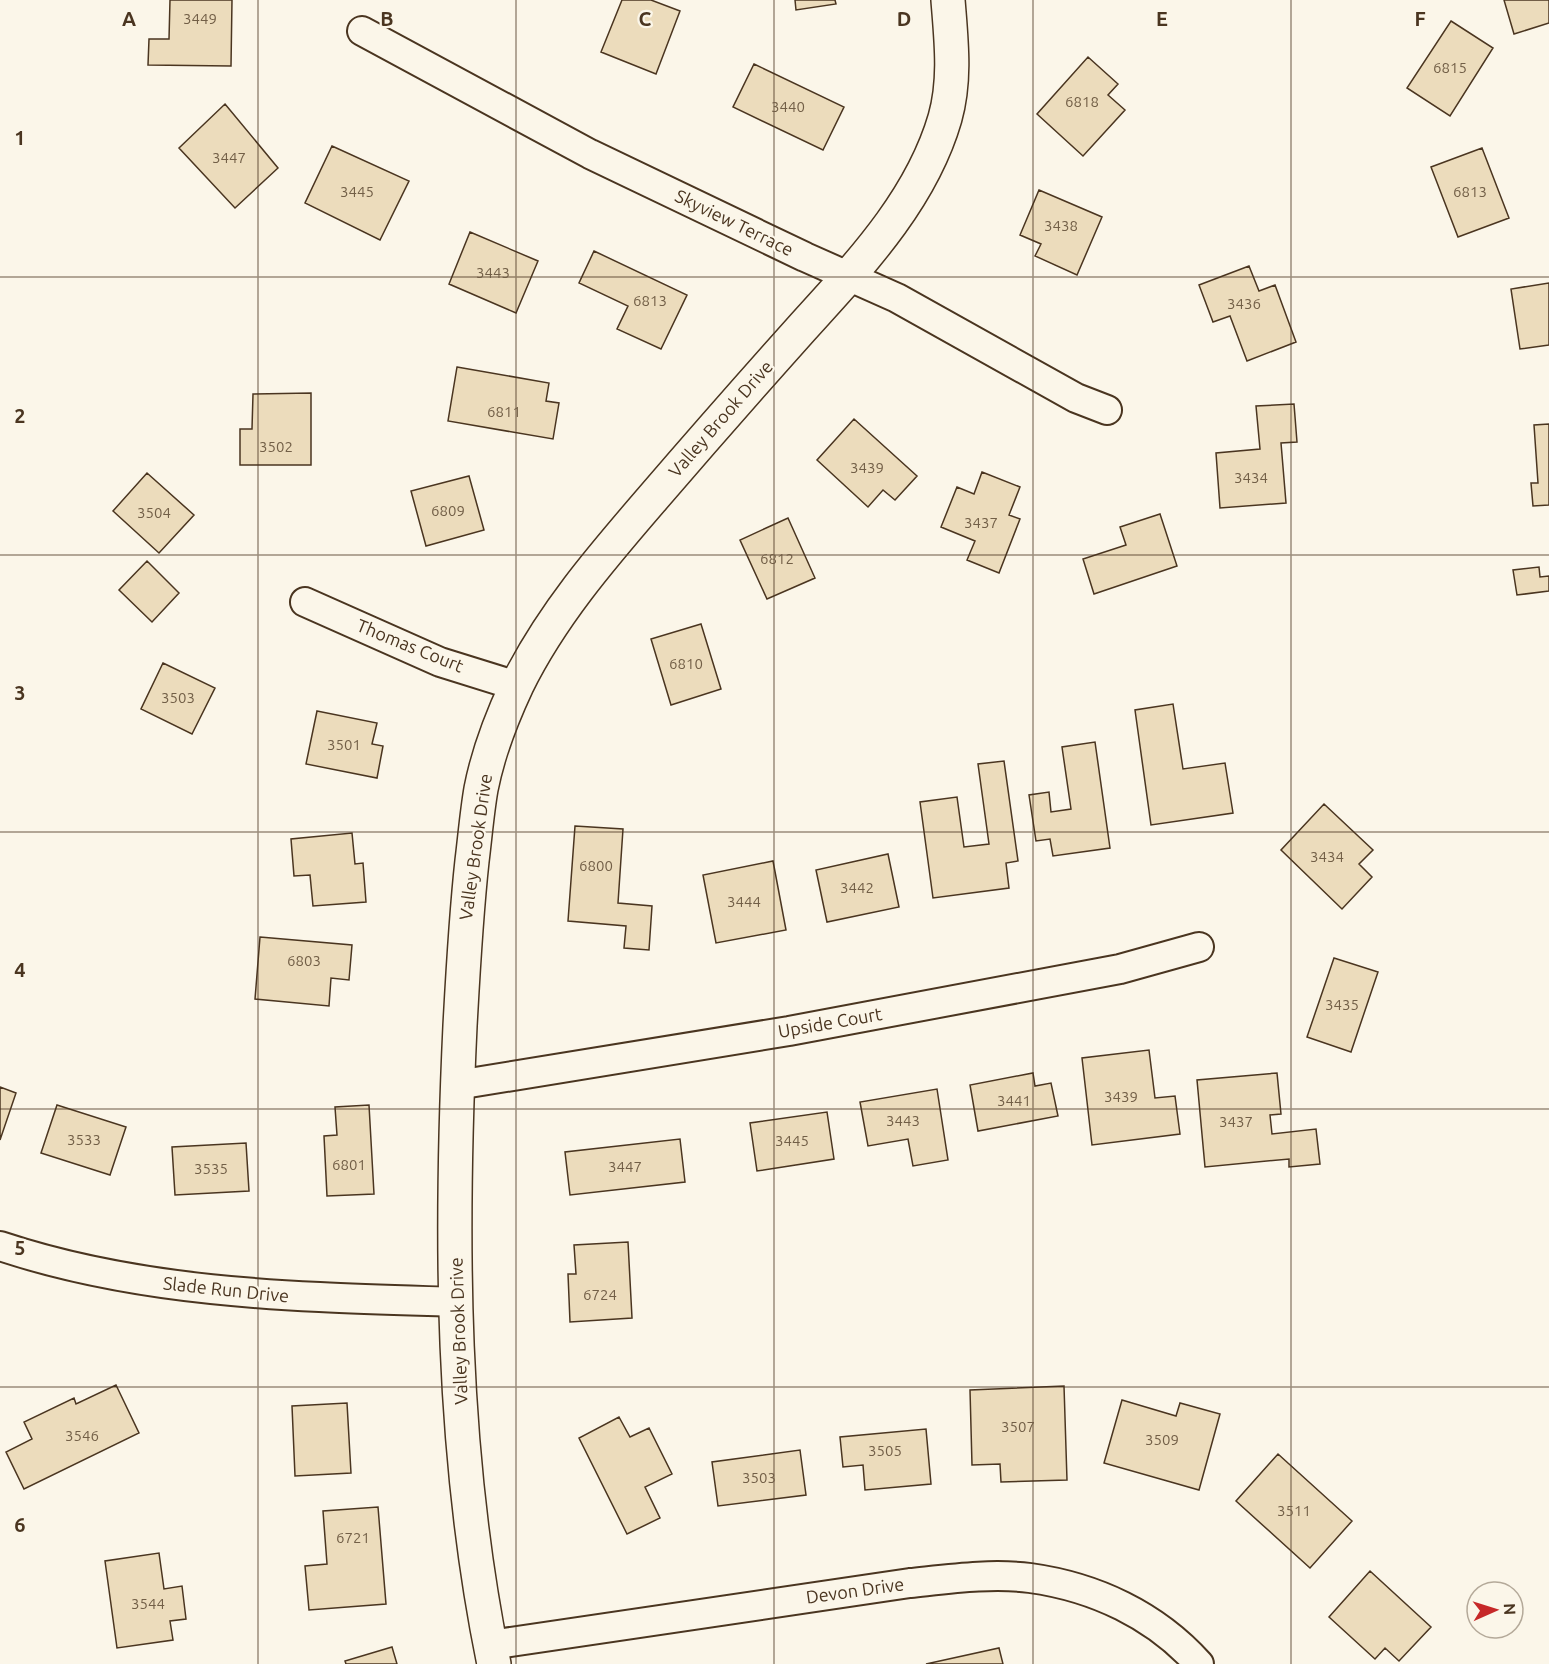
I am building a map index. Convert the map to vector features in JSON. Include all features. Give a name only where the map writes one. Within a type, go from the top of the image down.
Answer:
[{"type":"street","name":"Valley Brook Drive","points":[[492,1655],[481,1603],[466,1467],[456,1302],[457,1085],[465,923],[481,789],[492,748],[517,686],[545,635],[594,566],[848,276],[898,214],[931,155],[946,117],[952,79],[953,53],[948,0]]},
{"type":"street","name":"Skyview Terrace","points":[[362,31],[590,154],[897,298],[1076,398],[1107,410]]},
{"type":"street","name":"Thomas Court","points":[[305,602],[440,662],[517,686]]},
{"type":"street","name":"Upside Court","points":[[457,1085],[800,1029],[1120,969],[1199,947]]},
{"type":"street","name":"Slade Run Drive","points":[[0,1246],[43,1260],[127,1279],[184,1287],[293,1297],[456,1302]]},
{"type":"street","name":"Devon Drive","points":[[492,1655],[910,1582],[979,1577],[1029,1578],[1080,1589],[1128,1608],[1153,1623],[1199,1664]]},
{"type":"building","points":[[170,0],[232,0],[231,66],[148,65],[149,39],[169,39]]},
{"type":"building","points":[[622,0],[651,0],[680,11],[656,74],[601,52]]},
{"type":"building","points":[[795,0],[835,0],[836,4],[796,10]]},
{"type":"building","points":[[1504,0],[1549,0],[1549,23],[1514,34]]},
{"type":"building","points":[[1451,21],[1493,48],[1450,116],[1407,88]]},
{"type":"building","points":[[1088,57],[1118,84],[1108,95],[1125,110],[1083,156],[1037,114]]},
{"type":"building","points":[[754,64],[844,107],[823,150],[733,107]]},
{"type":"building","points":[[225,104],[278,168],[235,208],[179,148]]},
{"type":"building","points":[[332,146],[409,181],[380,240],[305,203]]},
{"type":"building","points":[[1482,148],[1509,218],[1458,237],[1431,167]]},
{"type":"building","points":[[1039,190],[1102,217],[1077,275],[1035,256],[1041,244],[1020,235]]},
{"type":"building","points":[[470,232],[538,261],[516,313],[449,284]]},
{"type":"building","points":[[594,251],[687,295],[661,349],[617,329],[628,306],[579,283]]},
{"type":"building","points":[[1249,266],[1259,291],[1275,285],[1296,342],[1247,361],[1230,316],[1213,322],[1199,285]]},
{"type":"building","points":[[1549,283],[1549,345],[1520,349],[1511,289]]},
{"type":"building","points":[[457,367],[549,383],[546,401],[559,403],[553,439],[448,421]]},
{"type":"building","points":[[311,393],[311,465],[240,465],[240,429],[252,429],[253,394]]},
{"type":"building","points":[[1294,404],[1297,442],[1281,443],[1286,503],[1220,508],[1216,453],[1260,449],[1256,406]]},
{"type":"building","points":[[854,419],[917,476],[895,500],[883,490],[868,507],[817,460]]},
{"type":"building","points":[[1549,424],[1549,505],[1533,506],[1531,483],[1538,483],[1534,425]]},
{"type":"building","points":[[982,472],[1020,487],[1009,515],[1020,519],[999,573],[967,560],[975,541],[941,527],[957,487],[974,494]]},
{"type":"building","points":[[147,473],[194,515],[159,553],[113,511]]},
{"type":"building","points":[[469,476],[484,530],[426,546],[411,491]]},
{"type":"building","points":[[1160,514],[1177,566],[1094,594],[1083,559],[1126,545],[1120,527]]},
{"type":"building","points":[[788,518],[815,578],[767,599],[740,540]]},
{"type":"building","points":[[147,561],[179,593],[152,622],[119,590]]},
{"type":"building","points":[[1539,567],[1540,577],[1549,576],[1549,591],[1517,595],[1513,570]]},
{"type":"building","points":[[701,624],[721,689],[671,705],[651,639]]},
{"type":"building","points":[[163,663],[215,688],[192,734],[141,709]]},
{"type":"building","points":[[1173,704],[1183,769],[1225,763],[1233,813],[1151,825],[1135,710]]},
{"type":"building","points":[[317,711],[377,723],[372,744],[383,746],[377,778],[306,764]]},
{"type":"building","points":[[1095,742],[1110,848],[1053,856],[1050,839],[1036,841],[1029,795],[1049,792],[1051,812],[1071,809],[1062,747]]},
{"type":"building","points":[[1004,761],[1018,861],[1006,863],[1009,888],[933,898],[920,802],[957,797],[964,847],[989,844],[978,764]]},
{"type":"building","points":[[1324,804],[1373,850],[1359,864],[1372,877],[1342,909],[1281,850]]},
{"type":"building","points":[[575,826],[623,829],[618,903],[652,906],[649,950],[624,948],[626,926],[568,921]]},
{"type":"building","points":[[352,833],[355,864],[363,863],[366,902],[313,906],[310,875],[294,876],[291,839]]},
{"type":"building","points":[[888,854],[899,907],[827,922],[816,870]]},
{"type":"building","points":[[773,861],[786,930],[716,943],[703,875]]},
{"type":"building","points":[[260,937],[352,945],[349,980],[331,978],[329,1006],[255,999]]},
{"type":"building","points":[[1334,958],[1378,972],[1351,1052],[1307,1037]]},
{"type":"building","points":[[1149,1050],[1155,1098],[1175,1096],[1180,1134],[1092,1145],[1082,1058]]},
{"type":"building","points":[[1033,1073],[1035,1086],[1051,1083],[1058,1116],[978,1131],[970,1085]]},
{"type":"building","points":[[1277,1073],[1281,1114],[1270,1115],[1272,1134],[1316,1129],[1320,1164],[1289,1167],[1289,1159],[1205,1167],[1197,1080]]},
{"type":"building","points":[[0,1087],[16,1093],[0,1140]]},
{"type":"building","points":[[937,1089],[948,1160],[913,1166],[908,1139],[868,1146],[860,1102]]},
{"type":"building","points":[[57,1105],[126,1127],[110,1175],[41,1153]]},
{"type":"building","points":[[369,1105],[374,1194],[327,1196],[324,1136],[337,1135],[335,1107]]},
{"type":"building","points":[[827,1112],[834,1159],[757,1171],[750,1123]]},
{"type":"building","points":[[680,1139],[685,1182],[570,1195],[565,1152]]},
{"type":"building","points":[[246,1143],[249,1191],[175,1195],[172,1147]]},
{"type":"building","points":[[628,1242],[632,1318],[570,1322],[568,1274],[576,1274],[574,1245]]},
{"type":"building","points":[[116,1385],[139,1433],[24,1489],[6,1452],[32,1439],[24,1422],[74,1398],[76,1404]]},
{"type":"building","points":[[1064,1386],[1067,1480],[1001,1482],[1000,1464],[972,1465],[970,1390]]},
{"type":"building","points":[[1122,1400],[1176,1416],[1180,1403],[1220,1414],[1199,1490],[1104,1463]]},
{"type":"building","points":[[347,1403],[351,1473],[295,1476],[292,1406]]},
{"type":"building","points":[[619,1417],[630,1437],[649,1428],[672,1474],[645,1487],[660,1518],[627,1534],[579,1438]]},
{"type":"building","points":[[926,1429],[931,1484],[865,1490],[863,1465],[843,1467],[840,1437]]},
{"type":"building","points":[[800,1450],[806,1495],[718,1506],[712,1462]]},
{"type":"building","points":[[1278,1454],[1352,1521],[1310,1568],[1236,1501]]},
{"type":"building","points":[[378,1507],[386,1604],[309,1610],[305,1566],[327,1564],[323,1511]]},
{"type":"building","points":[[159,1553],[164,1589],[182,1586],[186,1619],[170,1621],[173,1640],[117,1648],[105,1561]]},
{"type":"building","points":[[1370,1571],[1431,1627],[1399,1661],[1385,1648],[1375,1659],[1329,1617]]},
{"type":"building","points":[[392,1647],[397,1664],[346,1664],[345,1661]]},
{"type":"building","points":[[999,1648],[1003,1664],[926,1664]]}]
